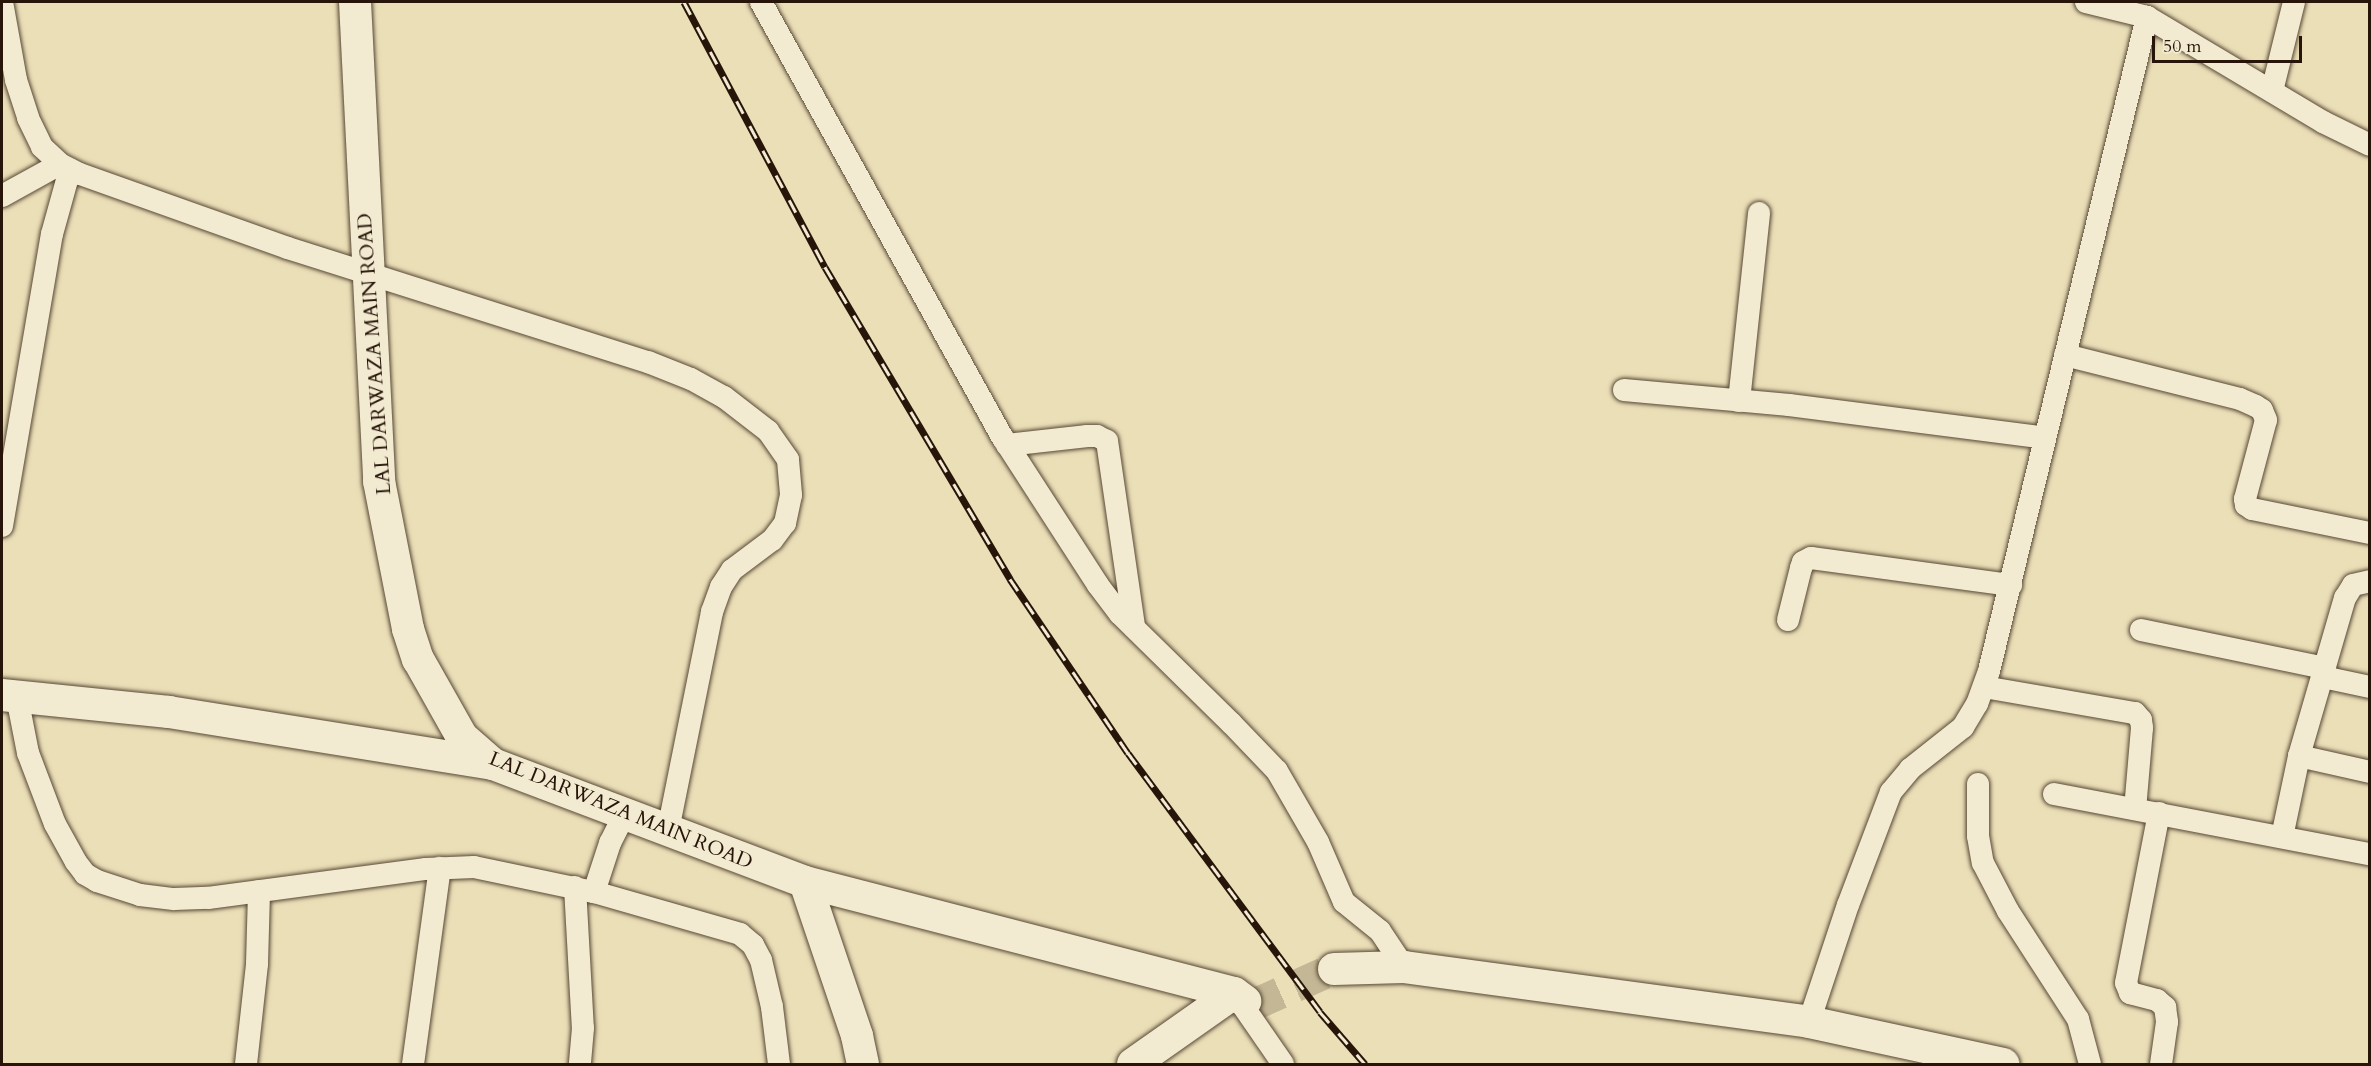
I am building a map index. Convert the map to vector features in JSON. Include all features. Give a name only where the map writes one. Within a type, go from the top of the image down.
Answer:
[{"type":"main road","name":"LAL DARWAZA MAIN ROAD","points":[[355,2],[379,481],[408,629],[418,659],[462,737],[493,764],[805,882],[1242,999]]},
{"type":"main road","points":[[9,696],[168,712],[493,764]]},
{"type":"main road","points":[[805,882],[857,1036],[862,1065]]},
{"type":"main road","points":[[1334,969],[1404,967],[1809,1022],[2004,1065]]},
{"type":"main road","points":[[1133,1065],[1242,999]]},
{"type":"street","points":[[761,2],[1007,445],[1110,602],[1277,771],[1318,842],[1344,902],[1380,931],[1404,967]]},
{"type":"street","points":[[2086,2],[2147,17],[2323,122],[2370,145]]},
{"type":"street","points":[[2272,91],[2294,2]]},
{"type":"street","points":[[2,7],[16,80],[27,118],[42,147],[65,166],[369,274],[637,359],[690,379],[724,397],[768,430],[788,460],[791,495],[785,523],[772,540],[732,570],[721,587],[712,612],[668,830]]},
{"type":"street","points":[[1809,1022],[1848,905],[1891,792],[1910,769],[1963,727],[1977,704],[1983,687],[2012,585],[2045,438],[2147,17]]},
{"type":"street","points":[[2,196],[65,166]]},
{"type":"street","points":[[2,526],[65,166]]},
{"type":"street","points":[[1739,400],[1759,213]]},
{"type":"street","points":[[2065,355],[2240,399],[2256,406],[2262,410],[2266,420],[2245,498],[2246,505],[2370,533]]},
{"type":"street","points":[[1624,390],[1739,400],[2045,438]]},
{"type":"street","points":[[1007,445],[1088,436],[1104,438],[1107,441],[1134,627]]},
{"type":"street","points":[[1788,620],[1803,562],[1811,558],[2012,585]]},
{"type":"street","points":[[2282,837],[2299,756],[2349,588],[2356,583],[2370,581]]},
{"type":"street","points":[[2141,630],[2324,673],[2370,687]]},
{"type":"street","points":[[1983,687],[2135,713],[2141,720],[2142,728],[2136,809]]},
{"type":"street","points":[[9,696],[38,785],[63,842],[85,874],[120,889],[174,898],[208,898],[440,868],[474,867],[584,889],[740,934],[753,945],[761,960],[772,1007],[779,1065]]},
{"type":"street","points":[[2299,756],[2370,772]]},
{"type":"street","points":[[1978,784],[1978,836],[1983,863],[2008,911],[2078,1019],[2090,1065]]},
{"type":"street","points":[[2054,794],[2370,854]]},
{"type":"street","points":[[2159,813],[2126,983],[2130,993],[2157,1000],[2166,1007],[2167,1022],[2161,1065]]},
{"type":"street","points":[[580,1065],[583,1028],[584,889],[625,814]]},
{"type":"street","points":[[413,1065],[440,868]]},
{"type":"street","points":[[246,1065],[257,964],[259,891]]},
{"type":"street","points":[[1242,999],[1283,1065]]},
{"type":"tunnel","points":[[1251,1006],[1334,969]]},
{"type":"railway","points":[[684,2],[825,267],[1010,579],[1128,753],[1320,1012],[1365,1064]]}]
